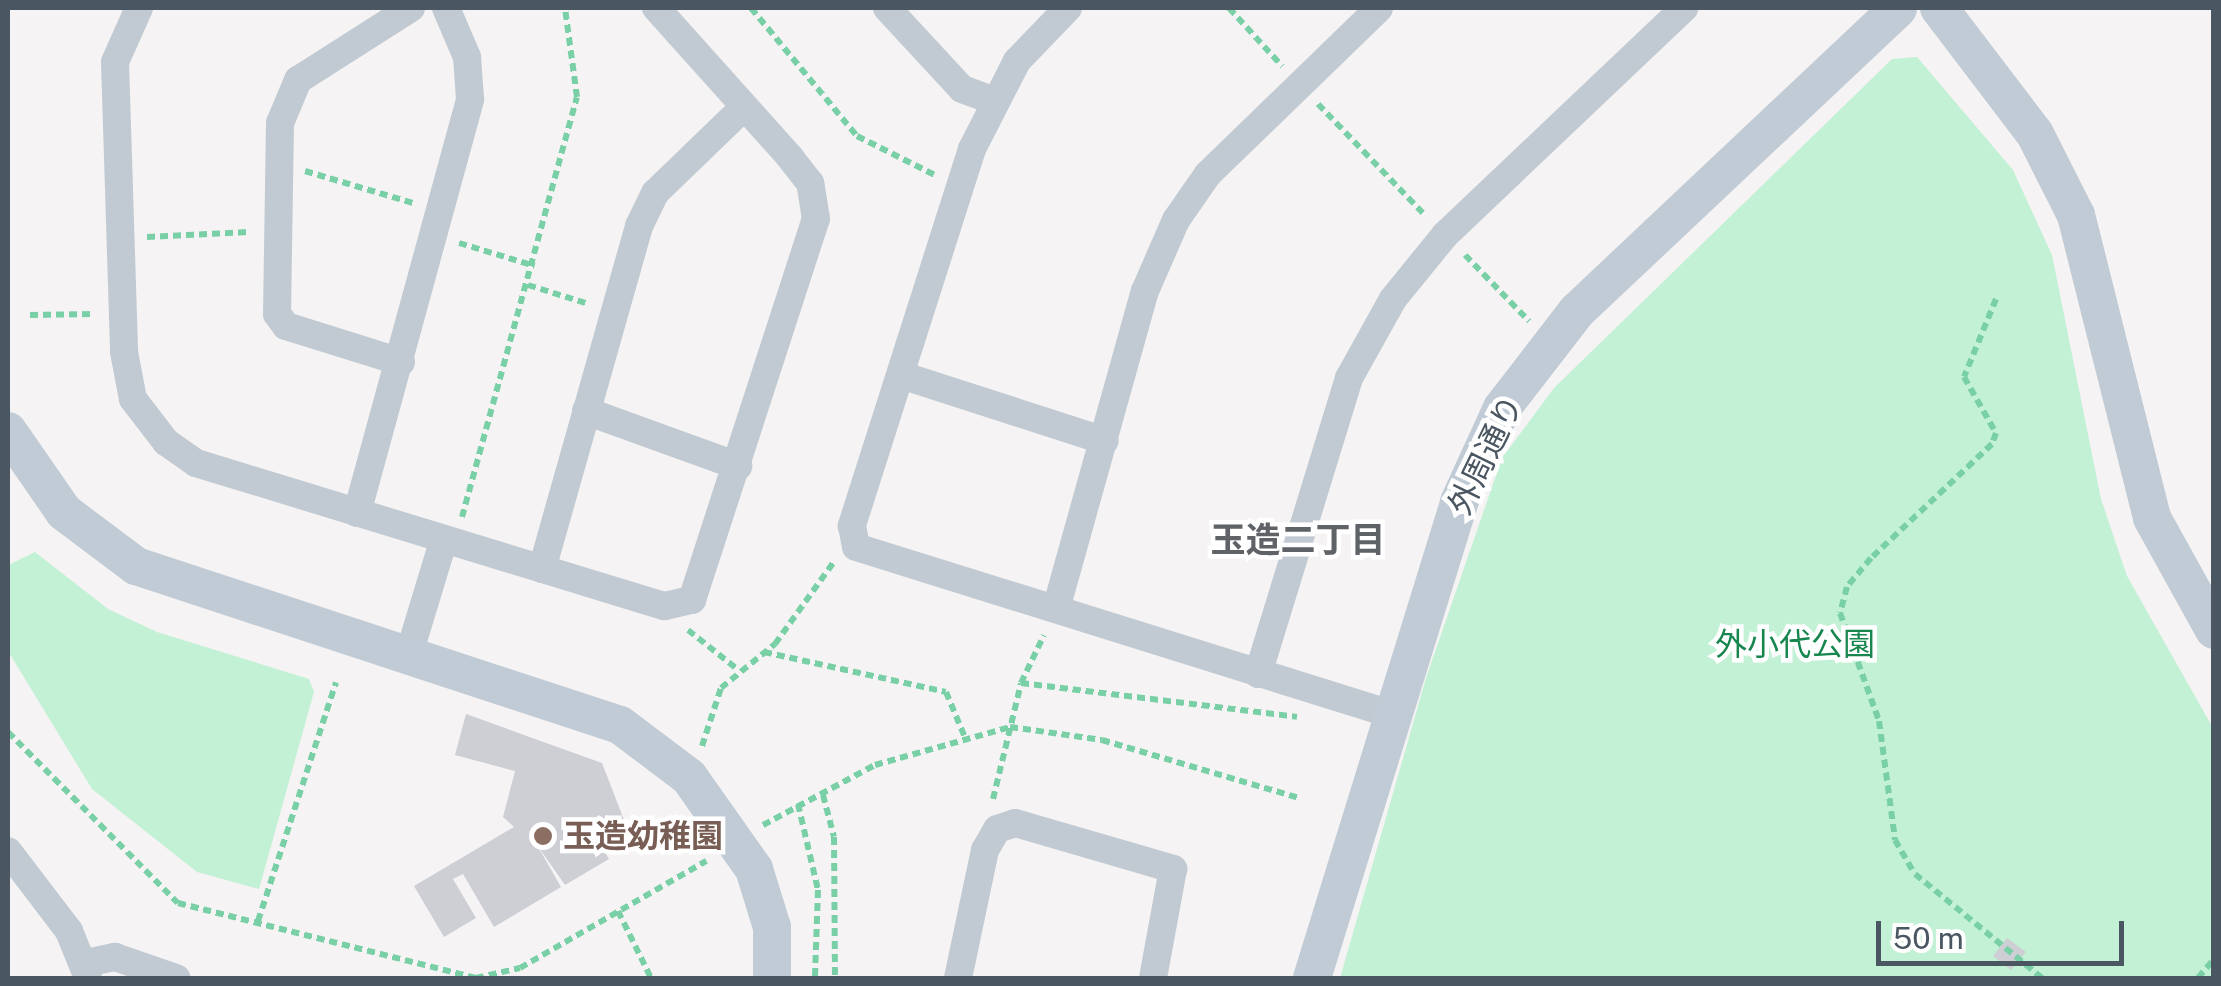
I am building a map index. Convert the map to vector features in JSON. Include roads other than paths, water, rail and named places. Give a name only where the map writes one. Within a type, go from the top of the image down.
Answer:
[{"type":"street","points":[[138,8],[116,62],[123,314],[134,399],[177,453],[665,606],[692,600],[816,219],[810,183],[656,8]]},
{"type":"street","points":[[400,362],[286,326],[277,314],[279,168],[291,89],[411,8]]},
{"type":"street","points":[[357,512],[472,87],[446,8]]},
{"type":"street","points":[[887,8],[962,89],[993,100]]},
{"type":"street","points":[[1068,8],[993,100],[961,185],[852,526],[856,547],[1392,714]]},
{"type":"street","points":[[1056,609],[1176,220],[1298,84],[1379,8]]},
{"type":"street","points":[[1258,674],[1349,378],[1393,299],[1445,235],[1684,8]]},
{"type":"street","name":"外周通り","points":[[1312,978],[1459,502],[1502,408],[1576,311],[1898,8]]},
{"type":"street","points":[[1940,8],[2035,134],[2076,215],[2152,518],[2214,630]]},
{"type":"street","points":[[542,569],[614,312],[655,192],[744,108]]},
{"type":"street","points":[[900,375],[1105,440]]},
{"type":"street","points":[[586,411],[738,466]]},
{"type":"street","points":[[8,431],[64,512],[136,566],[620,725],[694,764],[751,852],[772,927],[772,978]]},
{"type":"street","points":[[409,654],[449,540]]},
{"type":"street","points":[[958,978],[997,829],[1015,823],[1173,869],[1153,978]]},
{"type":"street","points":[[8,850],[87,971],[115,958],[176,978]]},
{"type":"place","name":"玉造幼稚園","points":[[543,836]]},
{"type":"district","name":"玉造二丁目","points":[[1298,540]]},
{"type":"park label","name":"外小代公園","points":[[1795,644]]}]
